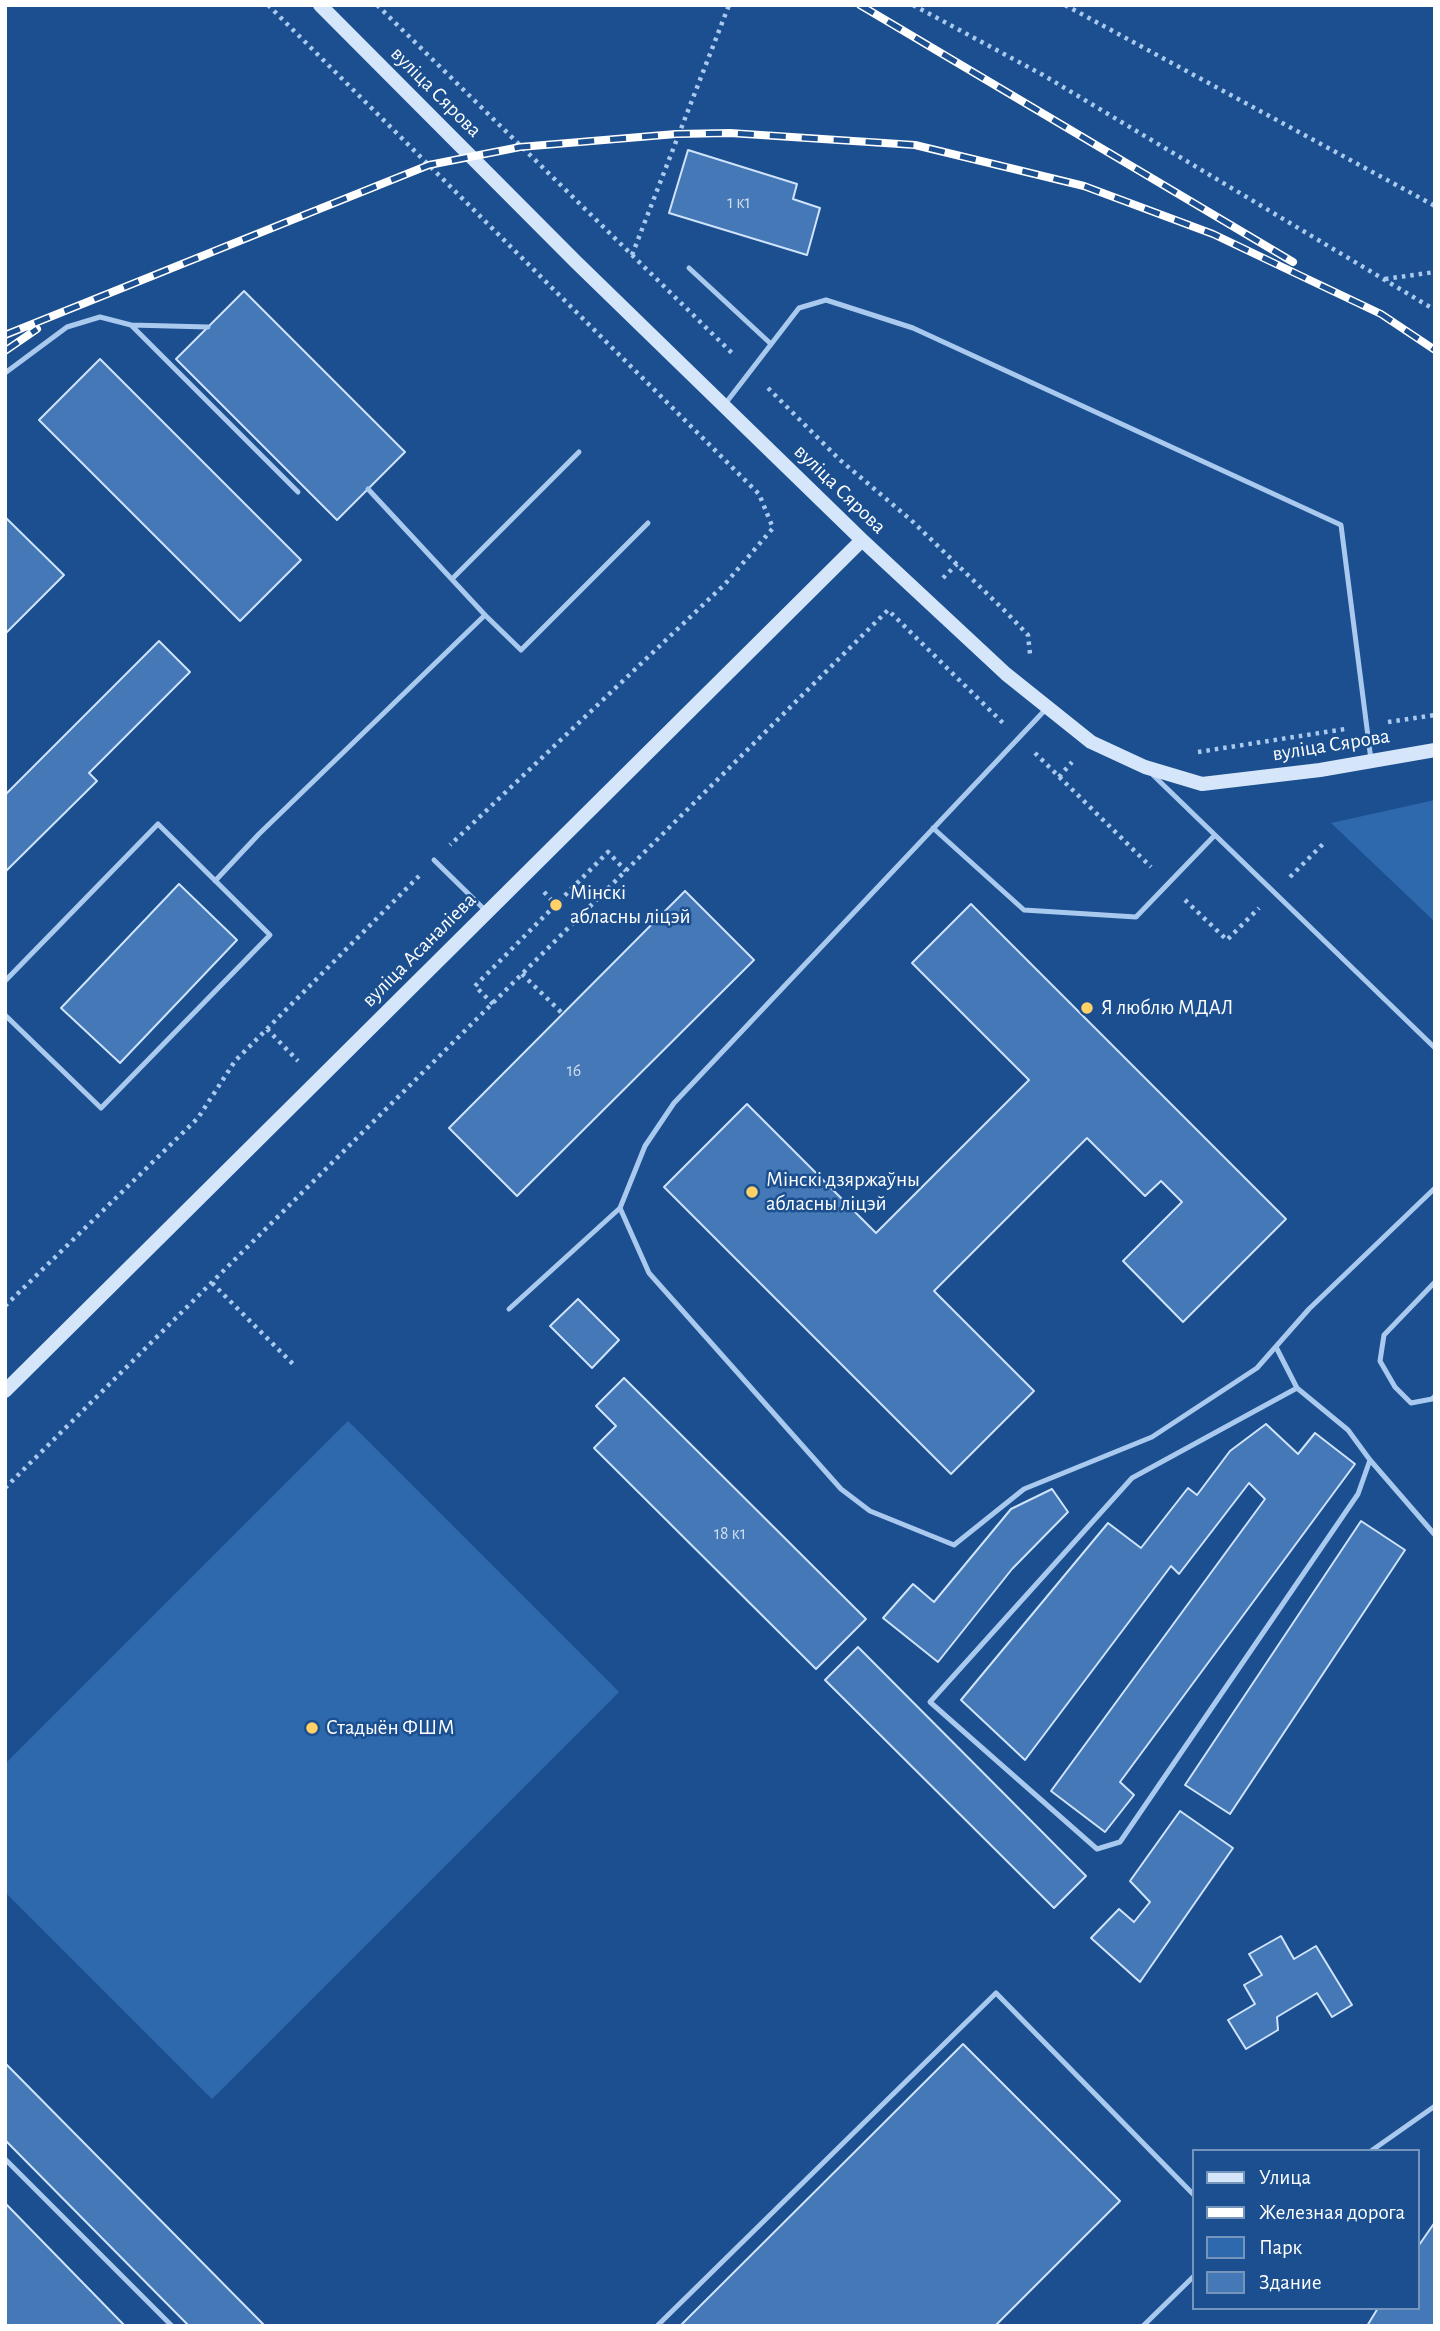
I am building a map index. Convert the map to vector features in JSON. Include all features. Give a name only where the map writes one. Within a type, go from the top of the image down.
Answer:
[{"type":"street","name":"вуліца Сярова","points":[[320,5],[724,407],[862,540],[1046,709],[1091,742],[1145,767],[1202,784],[1435,750]]},
{"type":"street","name":"вуліца Асаналіева","points":[[5,1391],[862,540]]},
{"type":"lane","points":[[689,268],[771,344]]},
{"type":"lane","points":[[724,407],[799,308],[826,300],[913,328],[1341,525],[1371,761]]},
{"type":"lane","points":[[5,373],[67,327],[100,317],[131,325],[208,327]]},
{"type":"lane","points":[[131,325],[298,492]]},
{"type":"lane","points":[[452,579],[579,452]]},
{"type":"lane","points":[[368,489],[521,650],[648,523]]},
{"type":"lane","points":[[215,881],[259,834],[485,615]]},
{"type":"lane","points":[[509,1309],[620,1208],[645,1146],[674,1103],[1046,709]]},
{"type":"lane","points":[[1145,767],[1435,1048]]},
{"type":"lane","points":[[5,981],[158,824],[270,935],[101,1108],[5,1015]]},
{"type":"lane","points":[[933,828],[1024,910],[1136,917],[1215,835]]},
{"type":"lane","points":[[434,860],[487,912]]},
{"type":"lane","points":[[620,1208],[649,1273],[841,1489],[870,1511],[954,1545],[1024,1489],[1152,1437],[1257,1368],[1309,1309],[1435,1188]]},
{"type":"lane","points":[[1435,1282],[1384,1335],[1380,1361],[1395,1387],[1411,1402],[1432,1399],[1435,1395]]},
{"type":"lane","points":[[1276,1347],[1297,1388],[1348,1430],[1370,1460],[1435,1535]]},
{"type":"lane","points":[[1297,1388],[1132,1478],[930,1702],[1097,1849],[1120,1842],[1358,1494],[1370,1460]]},
{"type":"lane","points":[[657,2326],[996,1993],[1192,2193]]},
{"type":"lane","points":[[1374,2149],[1435,2105]]},
{"type":"lane","points":[[5,2159],[172,2326]]},
{"type":"lane","points":[[1143,2326],[1192,2278]]},
{"type":"path","points":[[5,1306],[198,1118],[235,1061],[434,860],[724,584],[773,528],[759,494],[268,5]]},
{"type":"path","points":[[377,5],[840,460],[911,520],[1006,612],[1028,635],[1028,652],[1036,660]]},
{"type":"path","points":[[632,255],[729,5]]},
{"type":"path","points":[[913,5],[1043,75],[1435,310]]},
{"type":"path","points":[[1065,5],[1435,206]]},
{"type":"path","points":[[1384,279],[1435,272]]},
{"type":"path","points":[[5,1488],[888,611],[1227,940],[1326,842]]},
{"type":"path","points":[[1195,753],[1435,715]]},
{"type":"path","points":[[493,1004],[475,986],[607,852],[626,871]]},
{"type":"path","points":[[522,974],[563,1014]]},
{"type":"path","points":[[267,1029],[317,1081]]},
{"type":"path","points":[[212,1283],[294,1365]]},
{"type":"green space","points":[[1435,800],[1435,922],[1331,823]]},
{"type":"green space","name":"Стадыён ФШМ","points":[[348,1421],[619,1692],[212,2099],[5,1892],[5,1764]]},
{"type":"building","points":[[688,150],[797,184],[793,199],[820,208],[807,255],[669,213]]},
{"type":"building","points":[[244,291],[405,452],[337,520],[176,359]]},
{"type":"building","points":[[100,359],[301,560],[240,621],[39,420]]},
{"type":"building","points":[[5,517],[64,575],[5,634]]},
{"type":"building","points":[[159,641],[190,672],[89,773],[97,781],[5,872],[5,795]]},
{"type":"building","points":[[179,884],[237,940],[120,1063],[61,1008]]},
{"type":"building","points":[[685,891],[754,960],[517,1196],[449,1128]]},
{"type":"building","name":"Мінскі дзяржаўны абласны ліцэй","points":[[971,904],[1286,1219],[1183,1322],[1123,1261],[1182,1202],[1161,1181],[1145,1196],[1087,1138],[934,1291],[1034,1391],[951,1474],[664,1187],[747,1104],[876,1233],[1029,1080],[912,963]]},
{"type":"building","points":[[578,1299],[619,1340],[592,1368],[550,1326]]},
{"type":"building","points":[[624,1378],[866,1619],[816,1669],[594,1448],[616,1426],[596,1406]]},
{"type":"building","points":[[1266,1424],[1298,1454],[1315,1433],[1355,1464],[1120,1782],[1134,1795],[1105,1832],[1051,1791],[1265,1499],[1249,1483],[1179,1574],[1171,1566],[1025,1760],[961,1700],[1108,1523],[1141,1548],[1188,1488],[1197,1495],[1230,1451]]},
{"type":"building","points":[[1052,1489],[1068,1512],[1012,1569],[938,1662],[883,1618],[913,1584],[934,1602],[1011,1509]]},
{"type":"building","points":[[1361,1521],[1405,1550],[1230,1814],[1185,1785]]},
{"type":"building","points":[[858,1647],[1086,1876],[1054,1908],[825,1680]]},
{"type":"building","points":[[1180,1811],[1233,1848],[1140,1982],[1091,1938],[1119,1909],[1134,1922],[1150,1902],[1130,1881]]},
{"type":"building","points":[[1281,1936],[1294,1959],[1316,1946],[1352,2005],[1332,2017],[1317,1993],[1277,2017],[1278,2030],[1246,2049],[1228,2020],[1255,2004],[1244,1985],[1262,1975],[1249,1954]]},
{"type":"building","points":[[963,2044],[1120,2201],[995,2326],[680,2326]]},
{"type":"building","points":[[5,2063],[265,2326],[189,2326],[5,2140]]},
{"type":"building","points":[[5,2203],[125,2326],[5,2326]]},
{"type":"building","points":[[1435,2222],[1435,2326],[1367,2326],[1377,2310],[1419,2310],[1419,2245]]},
{"type":"railway","points":[[860,5],[1293,262]]},
{"type":"railway","points":[[5,335],[429,165],[520,147],[676,134],[730,133],[915,145],[1084,186],[1213,234],[1381,314],[1435,350]]},
{"type":"railway","points":[[5,351],[37,329]]},
{"type":"place","name":"Мінскі абласны ліцэй","points":[[556,905]]},
{"type":"place","name":"Я люблю МДАЛ","points":[[1087,1008]]},
{"type":"place","name":"Мінскі дзяржаўны абласны ліцэй","points":[[752,1192]]},
{"type":"place","name":"Стадыён ФШМ","points":[[312,1728]]}]
